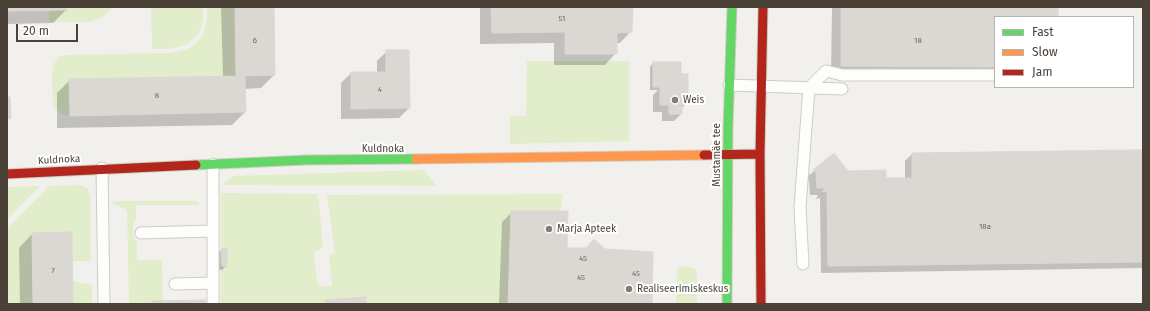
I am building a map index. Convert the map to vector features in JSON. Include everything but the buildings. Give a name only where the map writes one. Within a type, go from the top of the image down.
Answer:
[{"type":"street","name":"Mustamäe tee","points":[[727,304],[729,85],[732,7]]},
{"type":"street","points":[[761,304],[760,154],[763,7]]},
{"type":"street","name":"Kuldnoka","points":[[7,174],[102,168],[306,160],[504,159],[760,154]]},
{"type":"lane","points":[[803,264],[800,207],[802,156],[809,88],[826,71],[842,75],[994,75]]},
{"type":"lane","points":[[729,85],[842,90]]},
{"type":"lane","points":[[213,164],[213,304]]},
{"type":"lane","points":[[102,168],[104,304]]},
{"type":"lane","points":[[141,233],[212,231]]},
{"type":"lane","points":[[175,284],[213,283]]},
{"type":"green space","points":[[67,7],[113,7],[102,18],[88,22],[49,22],[49,10],[66,10]]},
{"type":"green space","points":[[151,7],[203,7],[203,20],[198,35],[186,45],[168,49],[152,49]]},
{"type":"green space","points":[[207,7],[235,7],[236,76],[70,79],[70,116],[61,114],[53,106],[53,66],[57,59],[62,55],[167,53],[181,51],[192,47],[203,36],[207,20]]},
{"type":"green space","points":[[527,61],[629,61],[629,141],[510,144],[510,116],[526,116]]},
{"type":"green space","points":[[424,170],[437,186],[223,185],[225,181],[233,176]]},
{"type":"green space","points":[[81,185],[88,189],[90,197],[91,261],[73,261],[72,232],[33,304],[7,304],[7,229],[49,186]]},
{"type":"green space","points":[[40,186],[7,220],[7,187]]},
{"type":"green space","points":[[221,193],[318,194],[323,248],[314,252],[316,275],[319,286],[332,286],[329,256],[335,253],[327,195],[562,194],[561,211],[511,211],[510,304],[221,304]]},
{"type":"green space","points":[[114,201],[198,201],[199,205],[136,205],[136,219],[133,223],[134,239],[137,242],[137,260],[160,260],[162,263],[163,301],[152,304],[129,304],[127,210],[112,203]]},
{"type":"green space","points":[[681,266],[695,268],[697,272],[697,304],[676,304],[677,269]]},
{"type":"green space","points":[[73,281],[92,285],[92,304],[73,304]]},
{"type":"traffic: fast","points":[[727,304],[728,127],[732,7]]},
{"type":"traffic: fast","points":[[196,165],[306,160],[416,159]]},
{"type":"traffic: slow","points":[[416,159],[704,155]]},
{"type":"traffic: jam","points":[[761,304],[760,154],[763,7]]},
{"type":"traffic: jam","points":[[704,155],[760,154]]},
{"type":"traffic: jam","points":[[7,174],[196,165]]},
{"type":"place","name":"Weis","points":[[675,100]]},
{"type":"place","name":"Marja Apteek","points":[[549,229]]},
{"type":"place","name":"Realiseerimiskeskus","points":[[629,289]]}]
